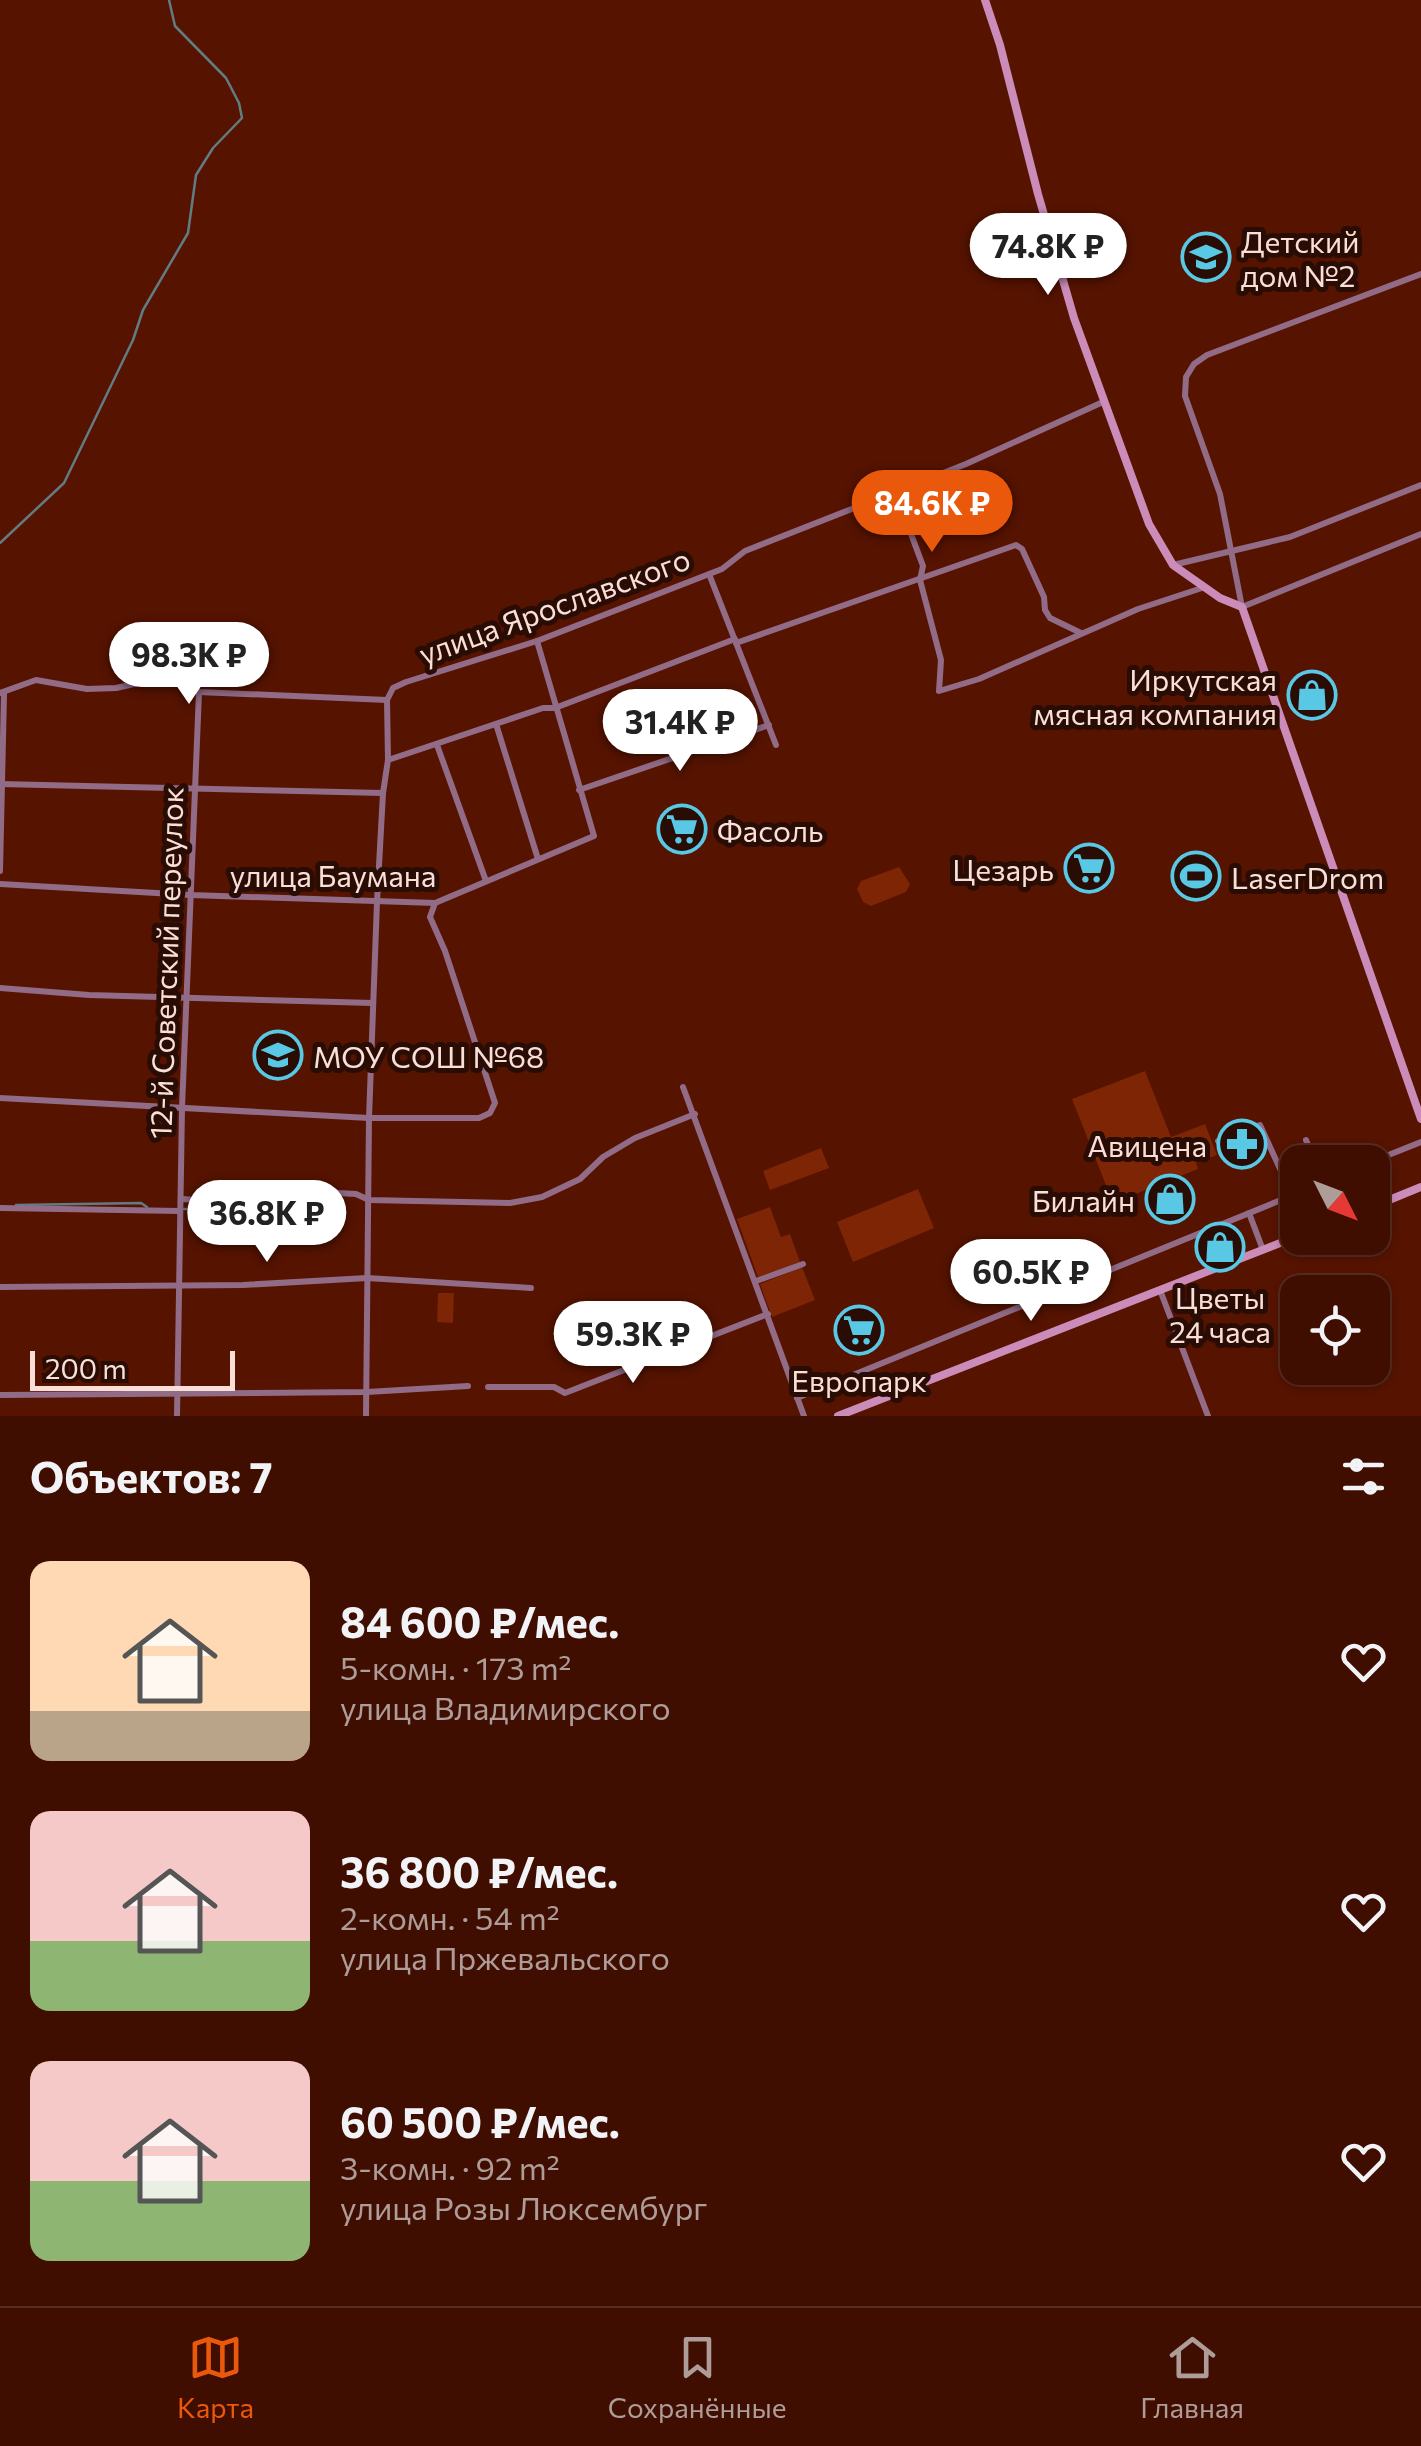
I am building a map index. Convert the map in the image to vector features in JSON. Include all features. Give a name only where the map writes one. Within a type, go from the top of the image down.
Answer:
[{"type":"street","points":[[985,0],[1056,257],[1103,402],[1149,524],[1167,560],[1220,598],[1242,607],[1421,534]]},
{"type":"street","points":[[1421,274],[1206,356],[1194,364],[1186,377],[1185,396],[1220,494],[1242,607],[1421,1119]]},
{"type":"street","name":"улица Ярославского","points":[[387,700],[393,688],[406,682],[537,641],[710,574],[745,551],[966,464],[1103,402]]},
{"type":"street","points":[[1173,565],[1290,537],[1421,485]]},
{"type":"street","points":[[895,491],[923,566],[920,580],[941,660],[940,691],[979,679],[1170,597],[1205,587]]},
{"type":"street","points":[[388,760],[543,708],[554,708],[1016,544],[1022,549],[1050,618],[1082,633]]},
{"type":"street","points":[[710,574],[776,745]]},
{"type":"street","points":[[537,641],[579,790],[769,725]]},
{"type":"street","points":[[0,870],[2,693],[36,680],[86,689],[170,681],[199,692],[387,700],[388,760],[377,902],[369,1118],[366,1416]]},
{"type":"street","name":"12-й Советский переулок","points":[[177,1416],[182,1108],[199,692]]},
{"type":"street","points":[[496,724],[538,859]]},
{"type":"street","points":[[436,745],[486,881]]},
{"type":"street","points":[[1,784],[383,793]]},
{"type":"street","name":"улица Баумана","points":[[0,884],[435,903],[594,836],[579,790]]},
{"type":"street","points":[[0,1098],[369,1118],[479,1118],[490,1113],[495,1103],[446,951],[430,917],[435,903]]},
{"type":"street","points":[[0,988],[88,995],[373,1004]]},
{"type":"street","points":[[683,1086],[804,1416]]},
{"type":"street","points":[[181,1200],[237,1202],[280,1190],[356,1194],[369,1200],[510,1203],[542,1197],[580,1180],[603,1157],[635,1138],[695,1114]]},
{"type":"street","points":[[1218,1142],[1260,1124],[1280,1164]]},
{"type":"street","points":[[1306,1140],[1308,1145]]},
{"type":"street","points":[[1390,1154],[1421,1142]]},
{"type":"street","points":[[1390,1200],[1421,1188]]},
{"type":"street","points":[[797,1398],[1280,1200]]},
{"type":"street","points":[[0,1208],[180,1211]]},
{"type":"street","points":[[1249,1213],[1263,1250]]},
{"type":"street","points":[[838,1416],[1280,1243]]},
{"type":"street","points":[[756,1282],[802,1264]]},
{"type":"street","points":[[0,1287],[180,1286],[366,1278],[531,1288]]},
{"type":"street","points":[[1160,1290],[1208,1416]]},
{"type":"street","points":[[488,1387],[554,1387],[565,1393],[768,1314]]},
{"type":"street","points":[[0,1395],[367,1392],[468,1386]]},
{"type":"shaded area","points":[[899,867],[910,884],[906,892],[871,906],[863,902],[857,889],[861,881]]},
{"type":"shaded area","points":[[1145,1071],[1171,1137],[1205,1124],[1217,1155],[1196,1163],[1198,1169],[1113,1203],[1072,1099]]},
{"type":"shaded area","points":[[821,1148],[829,1168],[770,1190],[763,1171]]},
{"type":"shaded area","points":[[918,1189],[934,1228],[853,1262],[837,1222]]},
{"type":"shaded area","points":[[770,1207],[781,1237],[790,1234],[800,1262],[758,1277],[737,1219]]},
{"type":"shaded area","points":[[802,1267],[815,1300],[772,1317],[760,1284]]},
{"type":"shaded area","points":[[438,1293],[454,1293],[453,1323],[437,1322]]},
{"type":"waterway","points":[[0,543],[64,483],[133,340],[143,310],[188,233],[196,175],[213,148],[242,118],[226,78],[175,26],[169,0]]},
{"type":"waterway","points":[[16,1205],[141,1203],[147,1207]]},
{"type":"waterway","points":[[184,1209],[260,1210]]},
{"type":"place","name":"Детский дом №2","points":[[1206,257]]},
{"type":"place","name":"Иркутская мясная компания","points":[[1312,695]]},
{"type":"place","name":"Фасоль","points":[[682,829]]},
{"type":"place","name":"Цезарь","points":[[1089,868]]},
{"type":"place","name":"LaseгDrom","points":[[1196,876]]},
{"type":"place","name":"МОУ СОШ №68","points":[[278,1055]]},
{"type":"place","name":"Авицена","points":[[1242,1144]]},
{"type":"place","name":"Билайн","points":[[1170,1199]]},
{"type":"place","name":"Цветы 24 часа","points":[[1220,1247]]},
{"type":"place","name":"Европарк","points":[[859,1330]]}]
